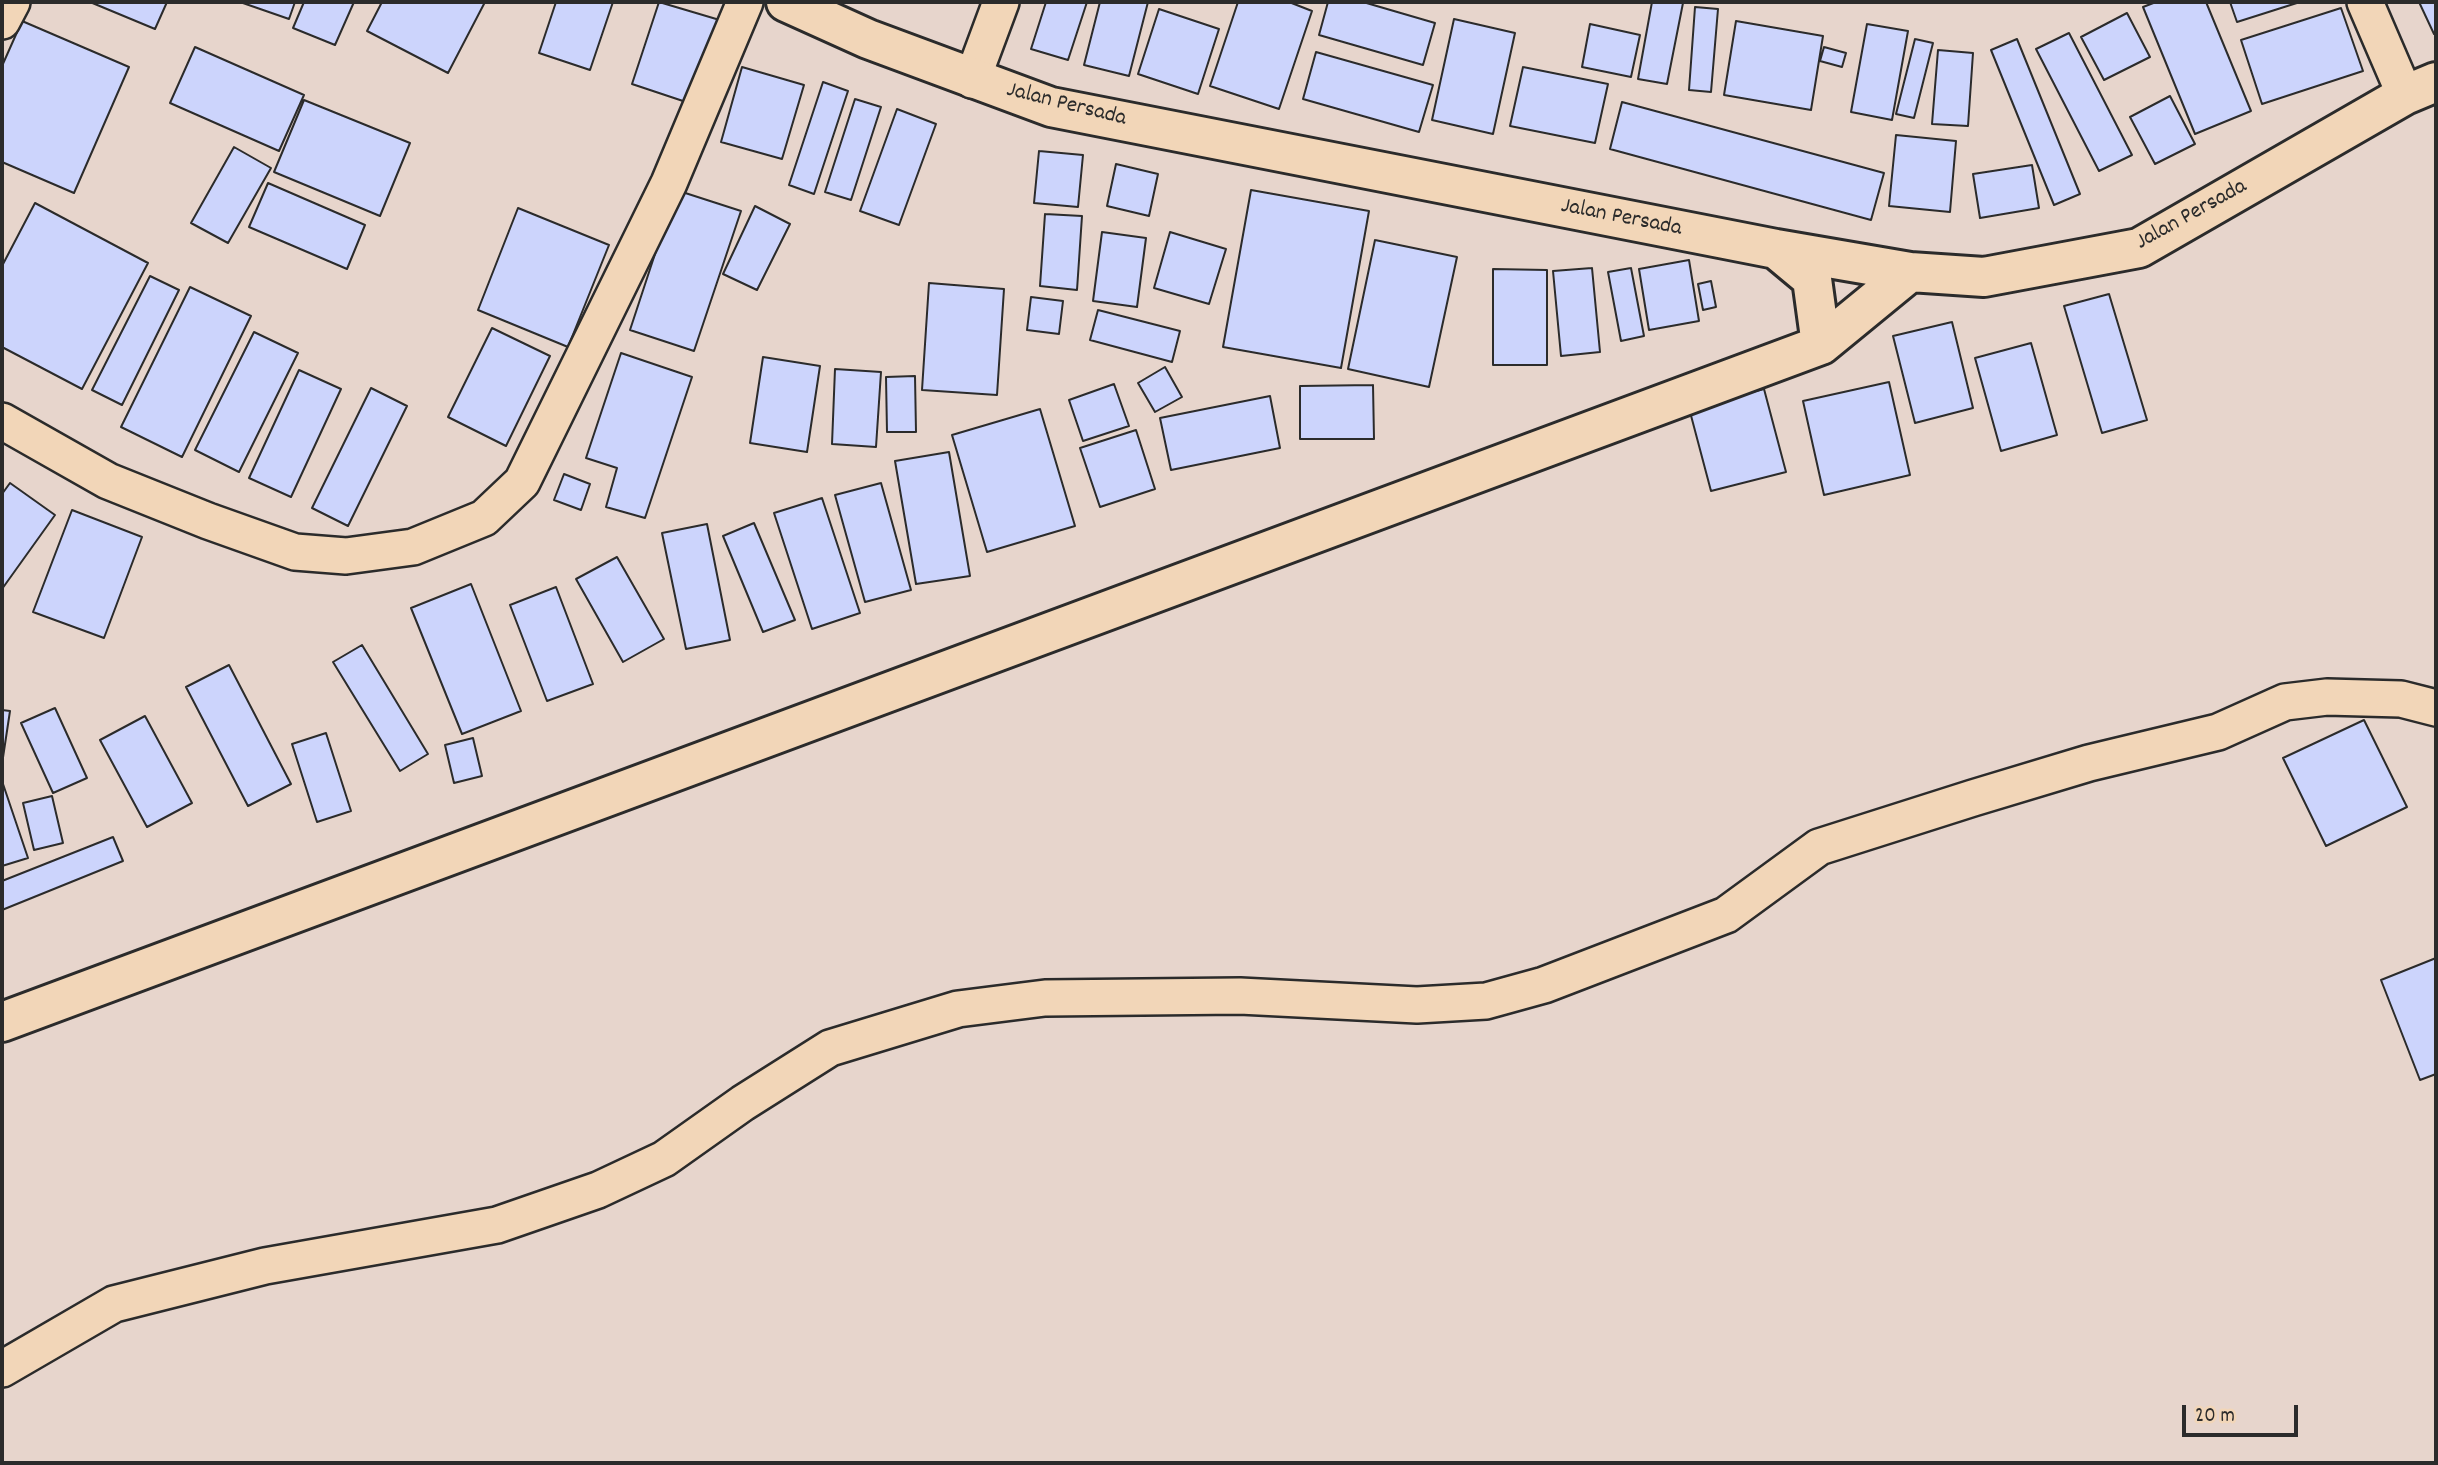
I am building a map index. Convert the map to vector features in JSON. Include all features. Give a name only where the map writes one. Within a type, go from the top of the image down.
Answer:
[{"type":"street","points":[[2,21],[12,2]]},
{"type":"street","points":[[2,421],[108,481],[295,552],[346,556],[413,547],[484,518],[522,482],[669,183],[745,2]]},
{"type":"street","name":"Jalan Persada","points":[[786,2],[868,40],[1051,107],[1776,249],[1910,272],[1984,277],[2139,248],[2421,89]]},
{"type":"street","points":[[972,80],[1001,2]]},
{"type":"street","points":[[2365,2],[2421,89]]},
{"type":"street","points":[[1776,249],[1812,279],[1821,345]]},
{"type":"street","points":[[2,1021],[1821,345],[1910,272]]},
{"type":"street","points":[[2,1369],[114,1304],[265,1266],[497,1225],[598,1189],[664,1159],[743,1103],[830,1048],[958,1009],[1045,998],[1240,996],[1417,1005],[1486,1001],[1544,985],[1726,915],[1819,846],[1973,798],[2089,763],[2218,732],[2285,702],[2327,697],[2401,699],[2436,708]]},
{"type":"building","points":[[90,2],[167,2],[155,29]]},
{"type":"building","points":[[240,2],[295,2],[289,19]]},
{"type":"building","points":[[304,2],[354,2],[335,45],[293,28]]},
{"type":"building","points":[[382,2],[485,2],[448,73],[367,31]]},
{"type":"building","points":[[556,2],[613,2],[590,70],[539,53]]},
{"type":"building","points":[[659,2],[723,21],[695,105],[632,84]]},
{"type":"building","points":[[1046,2],[1087,2],[1068,60],[1031,49]]},
{"type":"building","points":[[1100,2],[1148,2],[1129,76],[1084,65]]},
{"type":"building","points":[[1238,2],[1289,2],[1312,11],[1279,109],[1210,86]]},
{"type":"building","points":[[1328,2],[1363,2],[1435,23],[1423,65],[1319,35]]},
{"type":"building","points":[[1652,2],[1683,3],[1667,84],[1638,79]]},
{"type":"building","points":[[2156,2],[2206,2],[2251,111],[2195,134],[2143,7]]},
{"type":"building","points":[[2230,2],[2300,2],[2237,22]]},
{"type":"building","points":[[2419,2],[2436,2],[2436,33],[2434,34]]},
{"type":"building","points":[[1695,7],[1718,9],[1711,92],[1689,90]]},
{"type":"building","points":[[2341,8],[2363,71],[2262,104],[2241,40]]},
{"type":"building","points":[[1159,9],[1219,29],[1198,94],[1138,74]]},
{"type":"building","points":[[2127,13],[2150,57],[2104,80],[2081,37]]},
{"type":"building","points":[[1454,19],[1515,33],[1493,134],[1432,120]]},
{"type":"building","points":[[22,21],[129,67],[74,193],[2,162],[2,66]]},
{"type":"building","points":[[1736,21],[1823,36],[1811,110],[1724,95]]},
{"type":"building","points":[[1590,24],[1640,35],[1631,77],[1582,67]]},
{"type":"building","points":[[1867,24],[1908,31],[1892,120],[1851,112]]},
{"type":"building","points":[[2069,33],[2132,155],[2099,171],[2036,49]]},
{"type":"building","points":[[1915,39],[1933,43],[1914,118],[1896,114]]},
{"type":"building","points":[[2017,39],[2080,194],[2054,205],[1991,50]]},
{"type":"building","points":[[195,47],[304,95],[279,151],[170,103]]},
{"type":"building","points":[[1824,47],[1846,53],[1842,67],[1820,61]]},
{"type":"building","points":[[1938,50],[1973,53],[1968,126],[1932,124]]},
{"type":"building","points":[[1316,52],[1433,85],[1419,132],[1303,99]]},
{"type":"building","points":[[742,67],[804,85],[782,159],[721,142]]},
{"type":"building","points":[[1523,67],[1608,84],[1595,143],[1510,126]]},
{"type":"building","points":[[823,82],[848,91],[814,194],[789,185]]},
{"type":"building","points":[[2170,96],[2195,144],[2155,164],[2130,117]]},
{"type":"building","points":[[855,99],[881,107],[851,200],[825,192]]},
{"type":"building","points":[[304,100],[410,143],[380,216],[274,172]]},
{"type":"building","points":[[1622,102],[1884,173],[1871,220],[1610,149]]},
{"type":"building","points":[[897,109],[936,124],[899,225],[860,211]]},
{"type":"building","points":[[1896,135],[1956,141],[1950,212],[1889,206]]},
{"type":"building","points":[[234,147],[271,168],[228,243],[191,223]]},
{"type":"building","points":[[1039,151],[1083,155],[1078,207],[1034,203]]},
{"type":"building","points":[[1116,164],[1158,174],[1149,216],[1107,206]]},
{"type":"building","points":[[2032,165],[2039,208],[1980,218],[1973,174]]},
{"type":"building","points":[[268,183],[365,225],[347,269],[249,227]]},
{"type":"building","points":[[676,190],[741,211],[694,351],[630,330]]},
{"type":"building","points":[[1251,190],[1369,211],[1341,368],[1223,347]]},
{"type":"building","points":[[35,203],[148,263],[82,389],[2,347],[2,266]]},
{"type":"building","points":[[755,206],[790,224],[757,290],[723,274]]},
{"type":"building","points":[[518,208],[609,245],[568,347],[478,310]]},
{"type":"building","points":[[1045,214],[1082,216],[1077,290],[1040,286]]},
{"type":"building","points":[[1102,232],[1146,238],[1137,307],[1093,301]]},
{"type":"building","points":[[1170,232],[1226,249],[1209,304],[1154,288]]},
{"type":"building","points":[[1375,240],[1457,257],[1429,387],[1348,369]]},
{"type":"building","points":[[1689,260],[1699,321],[1649,330],[1639,269]]},
{"type":"building","points":[[1592,268],[1600,352],[1561,356],[1553,271]]},
{"type":"building","points":[[1631,268],[1644,336],[1621,341],[1608,272]]},
{"type":"building","points":[[1493,269],[1547,270],[1547,365],[1493,365]]},
{"type":"building","points":[[150,276],[179,290],[122,405],[92,390]]},
{"type":"building","points":[[1711,281],[1716,307],[1703,310],[1698,284]]},
{"type":"building","points":[[929,283],[1004,289],[997,395],[922,390]]},
{"type":"building","points":[[190,287],[251,316],[182,457],[121,427]]},
{"type":"building","points":[[2109,294],[2147,420],[2102,433],[2064,306]]},
{"type":"building","points":[[1031,297],[1063,301],[1059,334],[1027,330]]},
{"type":"building","points":[[1098,310],[1180,331],[1172,362],[1090,340]]},
{"type":"building","points":[[1952,322],[1973,408],[1915,423],[1893,336]]},
{"type":"building","points":[[492,328],[550,356],[506,446],[448,417]]},
{"type":"building","points":[[254,332],[298,353],[239,472],[195,450]]},
{"type":"building","points":[[2031,343],[2057,435],[2001,451],[1975,358]]},
{"type":"building","points":[[621,353],[692,377],[645,518],[606,507],[617,468],[586,458]]},
{"type":"building","points":[[763,357],[820,366],[807,452],[750,443]]},
{"type":"building","points":[[1165,367],[1182,397],[1155,412],[1138,383]]},
{"type":"building","points":[[835,369],[881,372],[876,447],[832,444]]},
{"type":"building","points":[[299,370],[341,389],[291,497],[249,478]]},
{"type":"building","points":[[915,376],[916,432],[887,432],[886,377]]},
{"type":"building","points":[[1889,382],[1910,475],[1824,495],[1803,401]]},
{"type":"building","points":[[1114,384],[1129,426],[1083,441],[1069,400]]},
{"type":"building","points":[[1373,385],[1374,439],[1300,439],[1300,386]]},
{"type":"building","points":[[371,388],[407,406],[348,526],[312,508]]},
{"type":"building","points":[[1764,389],[1786,472],[1711,491],[1689,408]]},
{"type":"building","points":[[1270,396],[1280,448],[1171,470],[1160,418]]},
{"type":"building","points":[[1040,409],[1075,526],[987,552],[952,435]]},
{"type":"building","points":[[1136,430],[1155,489],[1100,507],[1080,448]]},
{"type":"building","points":[[949,452],[970,576],[916,584],[895,461]]},
{"type":"building","points":[[564,474],[590,484],[581,510],[554,500]]},
{"type":"building","points":[[10,483],[55,515],[2,589],[2,494]]},
{"type":"building","points":[[881,483],[911,590],[865,602],[835,495]]},
{"type":"building","points":[[822,498],[860,613],[812,629],[774,513]]},
{"type":"building","points":[[72,510],[142,537],[104,638],[33,612]]},
{"type":"building","points":[[754,523],[795,620],[763,632],[723,536]]},
{"type":"building","points":[[707,524],[730,640],[686,649],[662,533]]},
{"type":"building","points":[[617,557],[664,639],[623,662],[576,579]]},
{"type":"building","points":[[471,584],[521,711],[462,734],[411,608]]},
{"type":"building","points":[[556,587],[593,684],[547,701],[510,605]]},
{"type":"building","points":[[362,645],[428,754],[400,771],[333,662]]},
{"type":"building","points":[[229,665],[291,784],[248,806],[186,687]]},
{"type":"building","points":[[55,708],[87,778],[53,793],[21,723]]},
{"type":"building","points":[[2,710],[10,711],[2,764]]},
{"type":"building","points":[[145,716],[192,803],[147,827],[100,740]]},
{"type":"building","points":[[2364,720],[2407,807],[2326,846],[2283,758]]},
{"type":"building","points":[[326,733],[351,811],[317,822],[292,744]]},
{"type":"building","points":[[473,738],[482,776],[454,783],[445,745]]},
{"type":"building","points":[[2,781],[28,858],[2,866]]},
{"type":"building","points":[[52,796],[63,843],[34,850],[23,803]]},
{"type":"building","points":[[113,837],[123,861],[2,910],[2,881]]},
{"type":"building","points":[[2436,958],[2436,1074],[2420,1080],[2381,980]]}]
